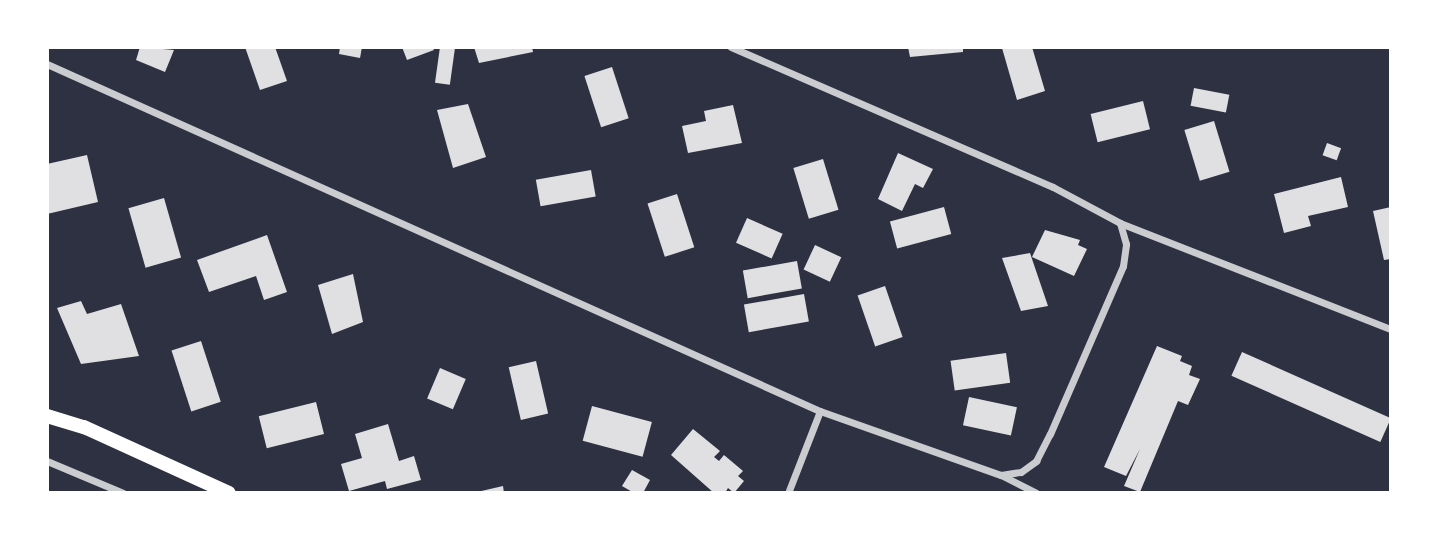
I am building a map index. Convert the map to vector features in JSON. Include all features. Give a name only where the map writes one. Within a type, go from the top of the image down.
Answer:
[{"type":"main road","points":[[47,416],[84,427],[229,493]]},
{"type":"street","points":[[732,47],[1053,187],[1120,223],[1391,329]]},
{"type":"street","points":[[47,64],[820,411],[1001,475],[1036,493]]},
{"type":"street","points":[[1001,475],[1021,472],[1036,461],[1051,434],[1123,266],[1126,244],[1120,223]]},
{"type":"street","points":[[789,493],[820,411]]},
{"type":"street","points":[[47,461],[123,493]]},
{"type":"building","points":[[140,47],[174,50],[165,72],[136,60]]},
{"type":"building","points":[[245,47],[275,47],[287,81],[260,90]]},
{"type":"building","points":[[340,47],[362,47],[360,58],[339,54]]},
{"type":"building","points":[[402,47],[433,47],[434,50],[407,60]]},
{"type":"building","points":[[440,47],[455,49],[450,85],[435,83]]},
{"type":"building","points":[[474,47],[532,47],[533,52],[479,63]]},
{"type":"building","points":[[908,47],[963,47],[963,52],[910,57]]},
{"type":"building","points":[[1032,47],[1045,91],[1017,100],[1002,48]]},
{"type":"building","points":[[612,67],[629,118],[601,127],[584,76]]},
{"type":"building","points":[[1194,88],[1229,95],[1226,113],[1191,106]]},
{"type":"building","points":[[1143,101],[1150,129],[1098,142],[1091,114]]},
{"type":"building","points":[[468,104],[486,157],[453,168],[437,110]]},
{"type":"building","points":[[733,105],[742,143],[688,153],[682,126],[706,121],[704,111]]},
{"type":"building","points":[[1214,121],[1229,172],[1200,181],[1184,130]]},
{"type":"building","points":[[1327,143],[1341,148],[1337,160],[1323,155]]},
{"type":"building","points":[[898,153],[933,169],[923,188],[915,184],[902,211],[878,199]]},
{"type":"building","points":[[87,155],[98,202],[47,214],[47,164]]},
{"type":"building","points":[[823,159],[838,210],[809,219],[793,168]]},
{"type":"building","points":[[591,170],[596,197],[541,206],[536,180]]},
{"type":"building","points":[[1341,177],[1348,207],[1308,216],[1311,226],[1284,233],[1274,194]]},
{"type":"building","points":[[677,194],[694,247],[665,257],[648,204]]},
{"type":"building","points":[[164,198],[181,258],[146,268],[128,208]]},
{"type":"building","points":[[944,207],[951,234],[897,249],[890,221]]},
{"type":"building","points":[[1391,207],[1391,259],[1384,260],[1373,211]]},
{"type":"building","points":[[747,218],[783,234],[772,259],[736,243]]},
{"type":"building","points":[[1045,230],[1080,240],[1078,245],[1087,249],[1074,276],[1032,257]]},
{"type":"building","points":[[267,235],[287,292],[264,300],[256,276],[209,292],[197,260]]},
{"type":"building","points":[[815,245],[841,257],[830,282],[804,269]]},
{"type":"building","points":[[1030,253],[1048,306],[1021,311],[1002,258]]},
{"type":"building","points":[[797,261],[802,289],[748,298],[743,271]]},
{"type":"building","points":[[353,274],[363,322],[332,334],[318,285]]},
{"type":"building","points":[[885,286],[903,337],[875,346],[858,295]]},
{"type":"building","points":[[804,294],[809,322],[749,332],[744,305]]},
{"type":"building","points":[[81,301],[87,314],[121,304],[139,356],[81,364],[57,308]]},
{"type":"building","points":[[201,341],[221,402],[191,411],[172,351]]},
{"type":"building","points":[[1157,346],[1182,356],[1180,361],[1192,366],[1189,375],[1200,379],[1188,405],[1178,401],[1140,492],[1124,486],[1140,449],[1126,476],[1104,467]]},
{"type":"building","points":[[1242,352],[1391,418],[1380,442],[1231,376]]},
{"type":"building","points":[[1006,353],[1010,383],[955,391],[951,361]]},
{"type":"building","points":[[536,361],[548,414],[521,420],[509,367]]},
{"type":"building","points":[[440,368],[466,379],[453,409],[427,398]]},
{"type":"building","points":[[969,397],[1017,407],[1011,436],[963,425]]},
{"type":"building","points":[[316,402],[324,434],[267,448],[259,416]]},
{"type":"building","points":[[592,406],[652,422],[643,457],[583,441]]},
{"type":"building","points":[[388,424],[399,461],[414,456],[421,480],[387,489],[385,481],[349,491],[341,464],[362,458],[355,434]]},
{"type":"building","points":[[693,429],[720,451],[714,457],[719,461],[724,455],[743,471],[738,476],[744,481],[734,493],[728,488],[725,493],[714,493],[671,455]]},
{"type":"building","points":[[632,470],[650,480],[643,493],[634,493],[622,486]]},
{"type":"building","points":[[503,486],[504,493],[477,493],[477,492]]}]
